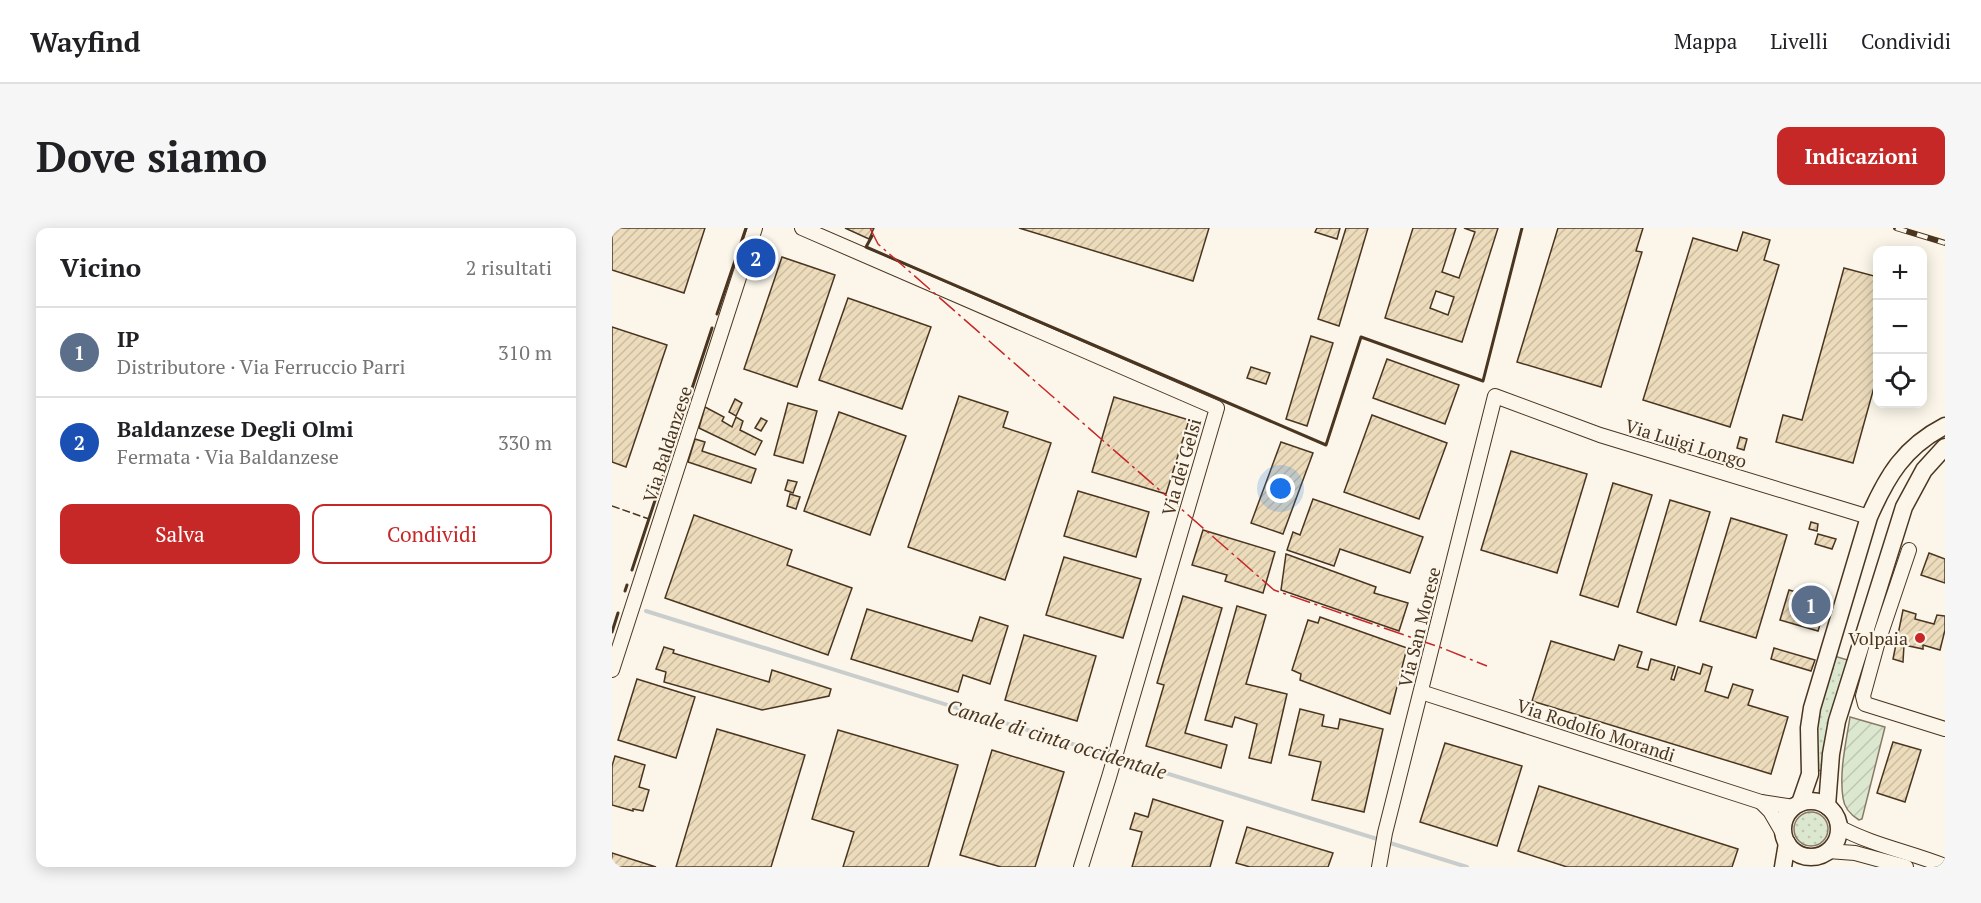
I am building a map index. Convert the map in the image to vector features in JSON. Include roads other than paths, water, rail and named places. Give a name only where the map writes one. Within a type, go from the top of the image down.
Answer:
[{"type":"main road","points":[[1783,867],[1785,819],[1797,805],[1810,774],[1809,728],[1812,708],[1867,525],[1880,492],[1898,464],[1916,445],[1945,426]]},
{"type":"main road","points":[[1827,806],[1830,753],[1837,721],[1904,507],[1924,470],[1945,447]]},
{"type":"main road","points":[[1867,525],[1880,523],[1893,528],[1895,536]]},
{"type":"main road","points":[[1785,839],[1793,850],[1801,855],[1815,858],[1834,844],[1838,836],[1839,827],[1833,812],[1827,806],[1809,801],[1797,805]]},
{"type":"street","name":"Via Baldanzese","points":[[612,670],[754,228]]},
{"type":"street","name":"Via dei Gelsi","points":[[802,228],[1217,408],[1081,867]]},
{"type":"street","name":"Via Luigi Longo","points":[[1495,396],[1600,435],[1867,525]]},
{"type":"street","name":"Via San Morese","points":[[1380,861],[1385,833],[1495,396]]},
{"type":"street","points":[[1909,550],[1877,645],[1863,696],[1865,704],[1945,729]]},
{"type":"street","name":"Via Rodolfo Morandi","points":[[1421,692],[1761,802],[1797,805]]},
{"type":"street","points":[[1761,802],[1770,811],[1785,839]]},
{"type":"street","points":[[1839,827],[1858,837],[1916,854],[1945,866]]},
{"type":"street","points":[[1815,858],[1855,852],[1906,867]]},
{"type":"waterway","name":"Canale di cinta occidentale","points":[[646,611],[1467,867]]},
{"type":"railway","points":[[1896,228],[1945,243]]},
{"type":"place","name":"Baldanzese Degli Olmi","points":[[756,258]]},
{"type":"place","name":"IP","points":[[1811,605]]},
{"type":"place","name":"Volpaia","points":[[1920,638]]}]
